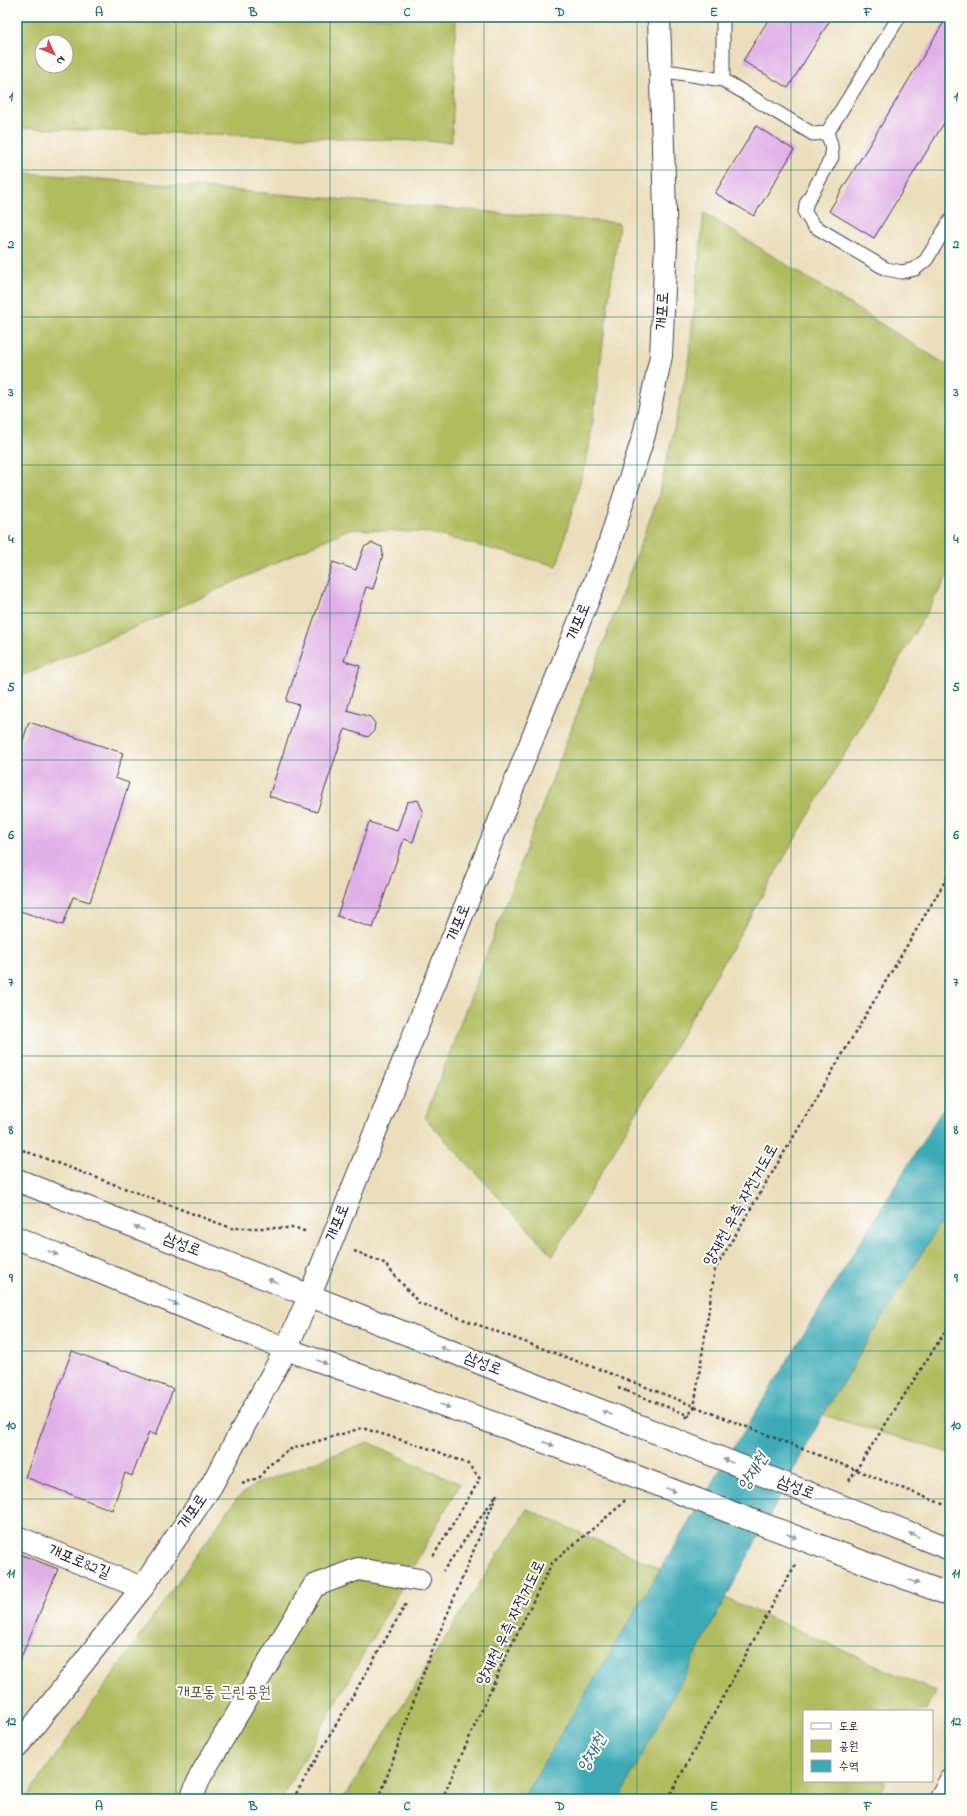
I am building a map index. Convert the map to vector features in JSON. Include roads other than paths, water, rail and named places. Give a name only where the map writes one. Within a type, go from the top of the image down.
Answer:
[{"type":"street","name":"개포로","points":[[17,1747],[142,1588],[211,1486],[286,1349],[310,1295],[605,557],[644,435],[661,356],[666,244],[659,17]]},
{"type":"street","name":"삼성로","points":[[17,1180],[950,1549]]},
{"type":"street","points":[[17,1238],[286,1349],[512,1430],[950,1595]]},
{"type":"street","name":"개포로82길","points":[[17,1537],[142,1588]]},
{"type":"street","points":[[191,1799],[201,1775],[314,1586],[358,1569],[419,1580]]},
{"type":"street","points":[[940,1799],[950,1781]]},
{"type":"street","points":[[943,1799],[950,1794]]},
{"type":"lane","points":[[723,17],[723,80]]},
{"type":"lane","points":[[826,133],[899,17]]},
{"type":"lane","points":[[660,70],[723,80],[813,134],[826,133]]},
{"type":"lane","points":[[826,133],[832,144],[832,157],[806,204],[805,213],[814,226],[886,269],[902,272],[915,269],[926,260],[950,221]]},
{"type":"water","name":"양재천","points":[[950,1097],[950,1207],[823,1415],[619,1799],[522,1799],[720,1470]]},
{"type":"park label","name":"개포동 근린공원","points":[[224,1693]]}]
